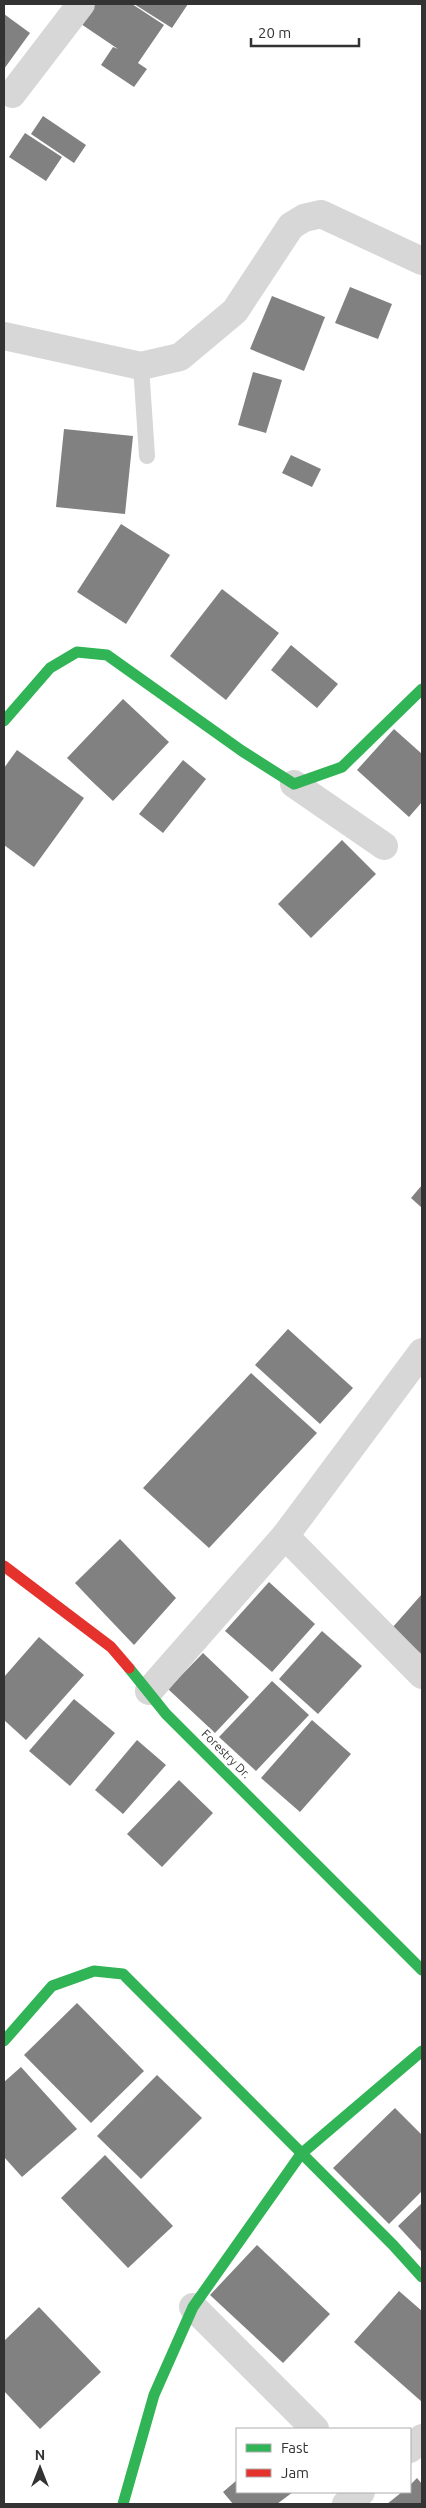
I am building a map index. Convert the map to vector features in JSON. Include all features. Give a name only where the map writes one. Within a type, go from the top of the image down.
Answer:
[{"type":"street","points":[[12,94],[81,4]]},
{"type":"street","points":[[4,336],[141,366],[180,357],[235,311],[291,226],[304,218],[321,214],[422,262]]},
{"type":"street","points":[[4,721],[50,668],[77,652],[107,655],[242,751],[384,846]]},
{"type":"street","points":[[294,784],[342,767],[422,689]]},
{"type":"street","points":[[148,1691],[285,1536],[419,1362]]},
{"type":"street","points":[[285,1536],[422,1675]]},
{"type":"street","name":"Forestry Dr.","points":[[4,1566],[111,1647],[166,1714],[422,1970]]},
{"type":"street","points":[[4,2041],[52,1986],[94,1971],[123,1974],[393,2245],[422,2277]]},
{"type":"street","points":[[123,2504],[154,2395],[193,2307],[301,2154],[422,2051]]},
{"type":"street","points":[[193,2307],[314,2428]]},
{"type":"street","points":[[411,2448],[422,2438]]},
{"type":"street","points":[[346,2504],[359,2493]]},
{"type":"lane","points":[[141,366],[147,456]]},
{"type":"building","points":[[94,4],[132,4],[164,25],[138,63],[147,69],[134,87],[101,65],[113,47],[118,49],[81,24]]},
{"type":"building","points":[[134,4],[188,4],[172,28]]},
{"type":"building","points":[[4,14],[30,33],[4,69]]},
{"type":"building","points":[[43,116],[86,145],[74,163],[31,134]]},
{"type":"building","points":[[25,133],[62,157],[46,181],[9,157]]},
{"type":"building","points":[[350,287],[392,304],[378,339],[335,323]]},
{"type":"building","points":[[272,296],[325,317],[304,371],[250,349]]},
{"type":"building","points":[[253,372],[282,380],[266,433],[238,425]]},
{"type":"building","points":[[64,429],[133,436],[125,514],[56,507]]},
{"type":"building","points":[[291,455],[321,469],[312,487],[282,473]]},
{"type":"building","points":[[121,524],[170,555],[126,624],[77,592]]},
{"type":"building","points":[[222,589],[279,633],[226,700],[170,656]]},
{"type":"building","points":[[291,645],[338,684],[317,708],[271,670]]},
{"type":"building","points":[[123,699],[169,742],[113,801],[67,758]]},
{"type":"building","points":[[394,729],[422,754],[422,802],[409,817],[357,770]]},
{"type":"building","points":[[17,750],[84,798],[34,867],[4,845],[4,768]]},
{"type":"building","points":[[183,760],[206,779],[163,833],[139,814]]},
{"type":"building","points":[[342,840],[376,874],[311,938],[278,904]]},
{"type":"building","points":[[422,1185],[422,1208],[411,1198]]},
{"type":"building","points":[[288,1329],[353,1388],[320,1424],[255,1365]]},
{"type":"building","points":[[251,1373],[317,1433],[209,1548],[143,1488]]},
{"type":"building","points":[[120,1539],[176,1598],[134,1645],[75,1583]]},
{"type":"building","points":[[269,1582],[315,1624],[272,1672],[225,1631]]},
{"type":"building","points":[[422,1594],[422,1655],[392,1628]]},
{"type":"building","points":[[322,1631],[362,1666],[318,1714],[279,1679]]},
{"type":"building","points":[[39,1637],[84,1675],[26,1740],[4,1720],[4,1677]]},
{"type":"building","points":[[203,1653],[249,1697],[215,1733],[168,1689]]},
{"type":"building","points":[[272,1681],[309,1715],[256,1771],[219,1737]]},
{"type":"building","points":[[74,1699],[115,1733],[70,1786],[29,1751]]},
{"type":"building","points":[[312,1720],[351,1754],[300,1812],[261,1778]]},
{"type":"building","points":[[137,1740],[166,1765],[123,1814],[95,1790]]},
{"type":"building","points":[[179,1780],[213,1813],[162,1867],[127,1834]]},
{"type":"building","points":[[77,2003],[144,2071],[91,2123],[24,2055]]},
{"type":"building","points":[[21,2067],[77,2129],[22,2177],[4,2157],[4,2082]]},
{"type":"building","points":[[157,2075],[202,2118],[141,2179],[97,2136]]},
{"type":"building","points":[[395,2108],[422,2135],[422,2191],[389,2224],[333,2168]]},
{"type":"building","points":[[105,2155],[173,2226],[128,2268],[61,2198]]},
{"type":"building","points":[[422,2203],[422,2252],[398,2226]]},
{"type":"building","points":[[257,2245],[330,2314],[283,2363],[210,2295]]},
{"type":"building","points":[[399,2291],[422,2311],[422,2402],[354,2342]]},
{"type":"building","points":[[39,2307],[101,2372],[40,2429],[4,2391],[4,2341]]},
{"type":"building","points":[[417,2478],[422,2484],[422,2504],[387,2504],[401,2493],[411,2493],[411,2484]]},
{"type":"building","points":[[236,2481],[236,2493],[292,2493],[277,2504],[233,2504],[223,2492]]},
{"type":"traffic: fast","points":[[4,721],[50,668],[77,652],[107,655],[242,751],[294,784],[342,767],[422,689]]},
{"type":"traffic: fast","points":[[129,1668],[166,1714],[422,1970]]},
{"type":"traffic: fast","points":[[4,2041],[52,1986],[94,1971],[123,1974],[393,2245],[422,2277]]},
{"type":"traffic: fast","points":[[123,2504],[154,2395],[193,2307],[301,2154],[422,2051]]},
{"type":"traffic: jam","points":[[4,1566],[111,1647],[129,1668]]}]
